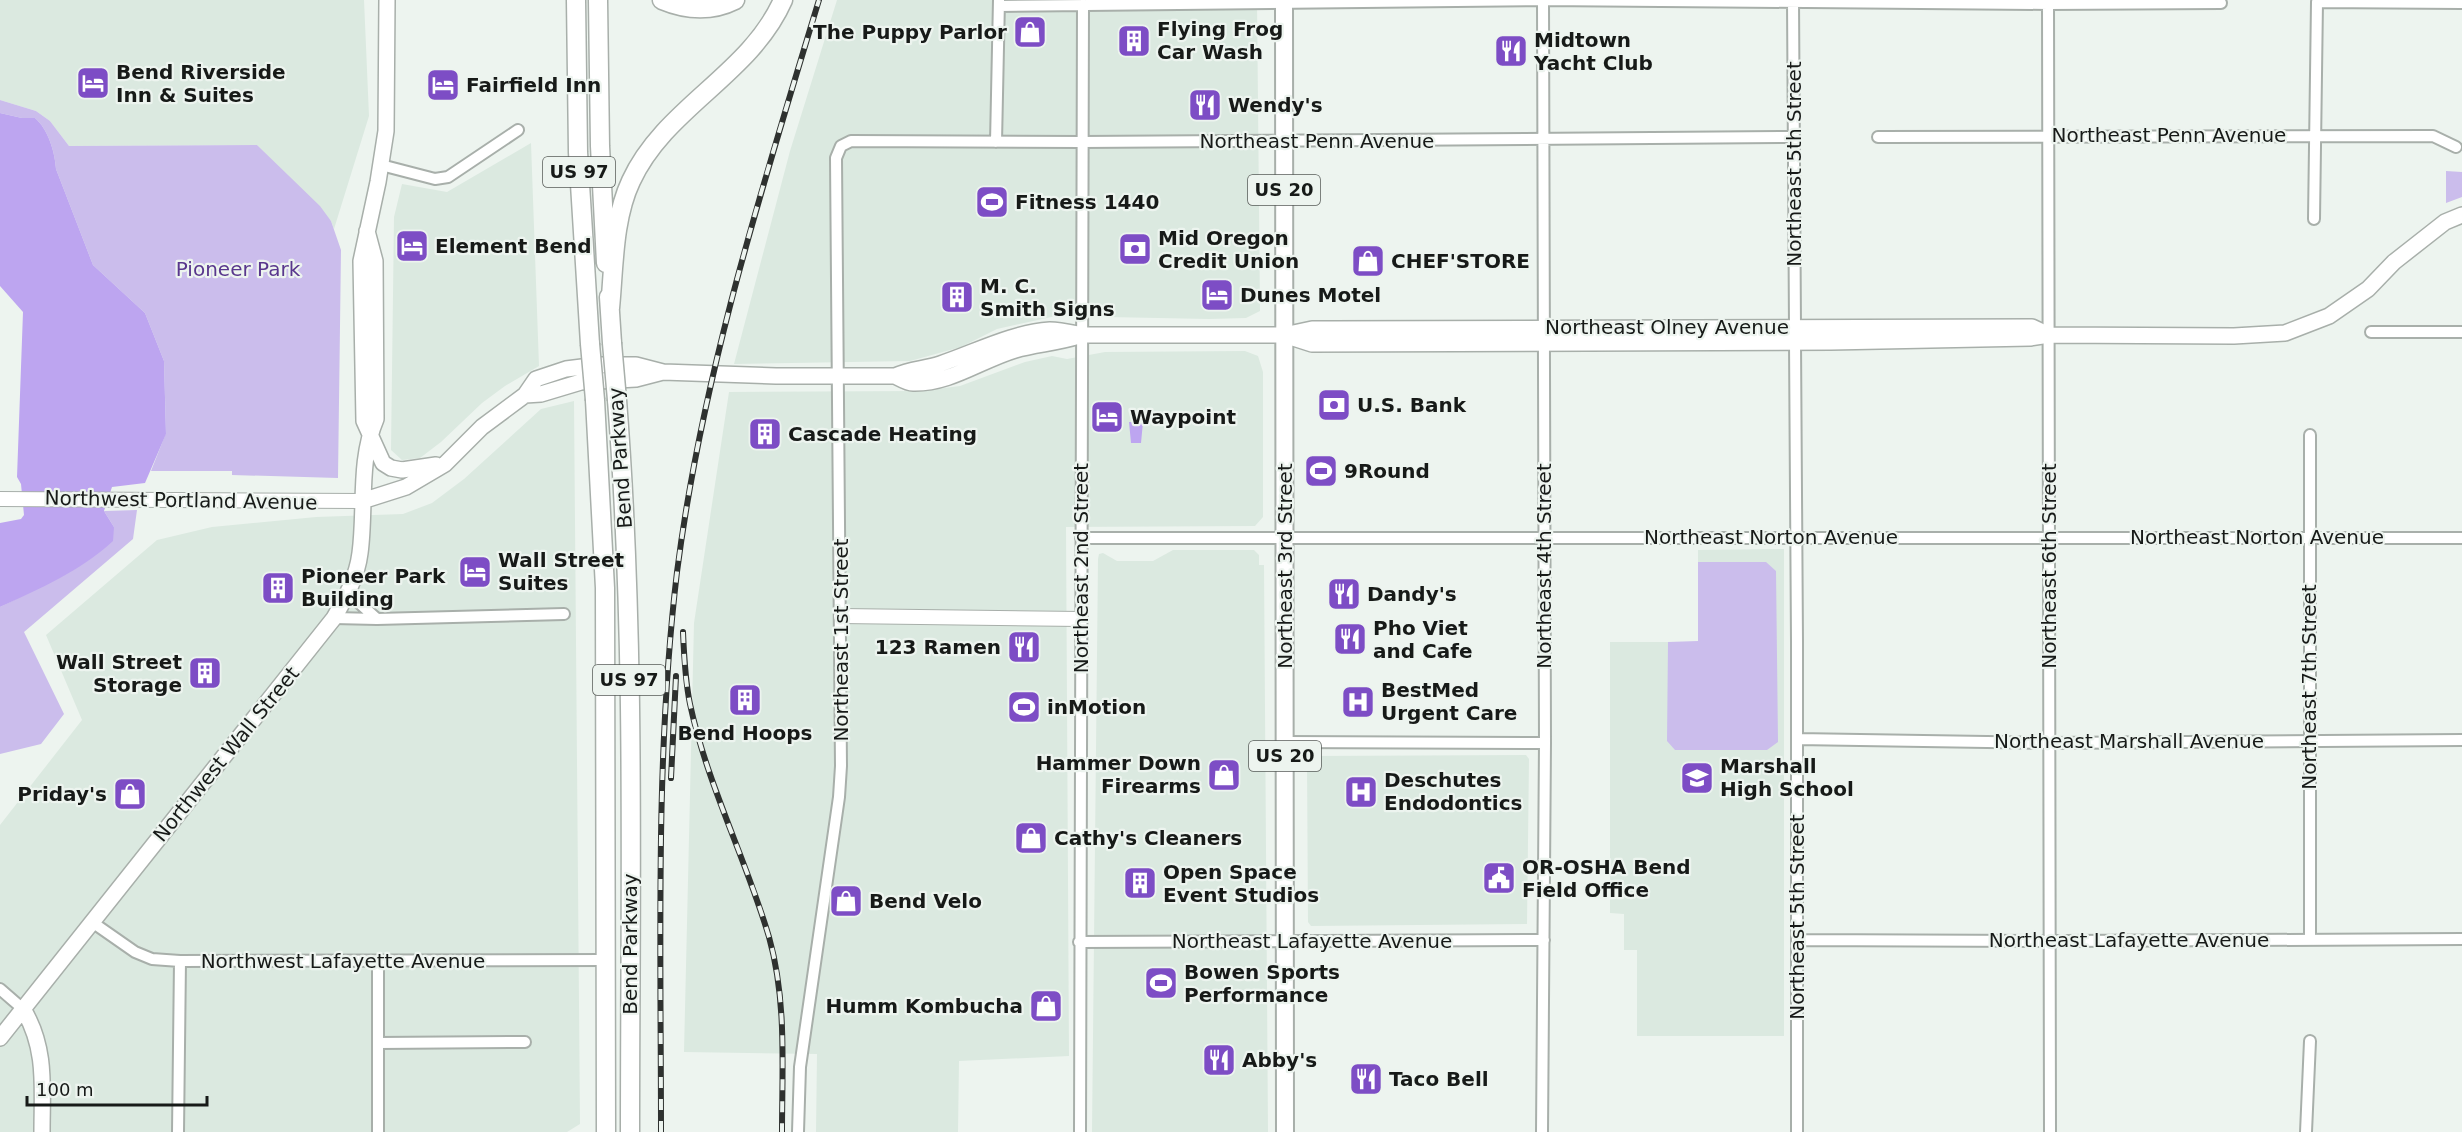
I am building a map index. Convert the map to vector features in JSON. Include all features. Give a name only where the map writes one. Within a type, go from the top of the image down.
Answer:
[{"type":"highway","name":"Bend Parkway","points":[[576,0],[580,183],[605,588],[606,1132]]},
{"type":"highway","name":"Bend Parkway","points":[[598,0],[600,146],[626,537],[630,1132]]},
{"type":"highway","points":[[662,0],[698,9],[724,5],[735,0]]},
{"type":"highway","points":[[610,308],[623,205],[630,182],[644,156],[663,131],[731,70],[759,39],[783,0]]},
{"type":"main road","name":"Northwest Wall Street","points":[[369,435],[363,421],[362,401],[361,261],[386,131],[387,0]]},
{"type":"main road","name":"Northeast 3rd Street","points":[[1284,2],[1285,1132]]},
{"type":"main road","name":"Northeast Olney Avenue","points":[[362,501],[406,487],[445,464],[482,427],[525,395],[536,379],[580,366],[636,364],[663,372],[776,376],[895,376],[911,383],[939,379],[975,368],[1015,350],[1058,343],[1082,335],[1284,336],[1312,344],[1544,335],[1795,335],[2032,327],[2049,335],[2234,336],[2284,333],[2329,316],[2368,289],[2394,262],[2445,222],[2462,215]]},
{"type":"main road","name":"Northwest Wall Street","points":[[0,1038],[334,618],[350,591],[360,555],[362,501],[369,435],[376,419],[375,261],[367,231]]},
{"type":"main road","points":[[361,277],[367,292],[368,317],[375,321]]},
{"type":"main road","name":"Northeast Olney Avenue","points":[[525,395],[542,394],[574,384],[636,379],[663,372]]},
{"type":"main road","points":[[369,435],[383,463],[391,468],[416,469],[445,464]]},
{"type":"main road","points":[[23,1009],[33,1026],[39,1044],[42,1132]]},
{"type":"street","points":[[996,142],[999,3],[1083,5],[1543,0],[2221,3]]},
{"type":"street","name":"Northeast 4th Street","points":[[1542,1132],[1545,742],[1543,0]]},
{"type":"street","name":"Northeast 5th Street","points":[[1793,1],[1797,1132]]},
{"type":"street","name":"Northeast 6th Street","points":[[2048,2],[2050,1132]]},
{"type":"street","points":[[2314,219],[2317,2],[2462,3]]},
{"type":"street","name":"Northeast 2nd Street","points":[[1080,1132],[1083,5]]},
{"type":"street","points":[[381,165],[435,180],[448,177],[518,130]]},
{"type":"street","name":"Northeast Penn Avenue","points":[[1878,137],[2433,136],[2456,147]]},
{"type":"street","name":"Northeast Penn Avenue","points":[[841,146],[851,141],[1082,142],[1794,137]]},
{"type":"street","name":"Northeast 1st Street","points":[[798,1132],[800,1067],[842,766],[836,158],[841,146]]},
{"type":"street","points":[[2371,332],[2462,332]]},
{"type":"street","name":"Northeast 7th Street","points":[[2310,435],[2310,939]]},
{"type":"street","name":"Northwest Portland Avenue","points":[[5,499],[362,501]]},
{"type":"street","name":"Northeast Norton Avenue","points":[[1081,538],[2462,538]]},
{"type":"street","points":[[350,591],[357,601],[377,619]]},
{"type":"street","points":[[334,618],[564,614]]},
{"type":"street","points":[[841,616],[1081,619]]},
{"type":"street","name":"Northeast Marshall Avenue","points":[[1797,739],[2049,743],[2462,740]]},
{"type":"street","points":[[1285,742],[1545,742]]},
{"type":"street","name":"Northwest Lafayette Avenue","points":[[92,922],[135,952],[152,959],[180,961],[606,960]]},
{"type":"street","name":"Northeast Lafayette Avenue","points":[[1797,940],[2462,939]]},
{"type":"street","name":"Northeast Lafayette Avenue","points":[[1079,942],[1544,940]]},
{"type":"street","points":[[178,1132],[180,961]]},
{"type":"street","points":[[378,961],[378,1132]]},
{"type":"street","points":[[0,989],[23,1009]]},
{"type":"street","points":[[2306,1132],[2310,1041]]},
{"type":"street","points":[[378,1043],[525,1042]]},
{"type":"shaded area","points":[[0,0],[364,0],[369,116],[334,229],[331,221],[257,145],[69,146],[50,121],[36,111],[0,100]]},
{"type":"shaded area","points":[[837,0],[1257,0],[1260,311],[1246,318],[1209,319],[1056,316],[997,329],[961,347],[910,361],[734,364],[790,151]]},
{"type":"shaded area","points":[[0,113],[22,118],[35,118],[44,128],[50,141],[56,169],[93,265],[145,313],[164,361],[166,434],[145,483],[112,487],[104,511],[114,527],[113,541],[87,562],[45,586],[0,607],[0,523],[21,519],[24,515],[21,484],[17,477],[23,312],[0,286]]},
{"type":"shaded area","points":[[531,143],[539,366],[482,403],[441,442],[420,458],[402,460],[391,450],[394,217],[402,184],[447,192]]},
{"type":"shaded area","points":[[1245,351],[1258,356],[1263,372],[1263,517],[1255,526],[1066,527],[1069,1056],[959,1061],[958,1132],[816,1132],[817,1054],[684,1052],[694,623],[729,392],[920,391],[960,386],[1025,362],[1052,356],[1067,359],[1105,352]]},
{"type":"shaded area","points":[[574,401],[580,1124],[567,1132],[0,1132],[0,825],[82,720],[46,635],[157,540],[212,527],[316,517],[403,514],[432,503],[464,479],[541,409]]},
{"type":"shaded area","points":[[1129,422],[1143,422],[1141,443],[1131,443]]},
{"type":"shaded area","name":"Marshall High School","points":[[1784,549],[1784,1036],[1637,1036],[1637,950],[1624,950],[1624,914],[1610,913],[1610,642],[1698,642],[1698,550]]},
{"type":"shaded area","points":[[1173,550],[1254,550],[1259,555],[1259,565],[1264,565],[1268,1132],[1092,1132],[1098,559],[1099,554],[1103,553],[1117,561],[1153,561]]},
{"type":"shaded area","points":[[1526,755],[1529,759],[1527,924],[1311,926],[1308,922],[1307,761],[1311,756]]},
{"type":"green space","name":"Pioneer Park","points":[[0,100],[36,111],[50,121],[69,146],[257,145],[320,206],[331,221],[341,250],[338,478],[232,475],[232,471],[151,471],[166,433],[164,361],[145,313],[93,265],[56,169],[52,148],[44,128],[35,118],[22,118],[0,113]]},
{"type":"green space","points":[[2446,171],[2462,172],[2462,197],[2446,203]]},
{"type":"green space","points":[[137,510],[133,539],[24,632],[64,714],[41,744],[0,754],[0,607],[16,599],[114,527],[104,511]]},
{"type":"green space","points":[[1698,562],[1766,562],[1776,571],[1778,742],[1767,750],[1675,750],[1667,741],[1668,642],[1698,641]]},
{"type":"railway","points":[[661,1132],[662,781],[665,711],[677,572],[688,499],[718,354],[776,141],[819,0]]},
{"type":"railway","points":[[683,632],[687,686],[697,734],[716,792],[760,908],[775,961],[782,1034],[782,1132]]},
{"type":"railway","points":[[671,778],[676,676]]},
{"type":"place","name":"The Puppy Parlor","points":[[1030,32]]},
{"type":"place","name":"Flying Frog Car Wash","points":[[1134,41]]},
{"type":"place","name":"Midtown Yacht Club","points":[[1511,51]]},
{"type":"place","name":"Bend Riverside Inn & Suites","points":[[93,83]]},
{"type":"place","name":"Fairfield Inn","points":[[443,85]]},
{"type":"place","name":"Wendy's","points":[[1205,105]]},
{"type":"place","name":"Fitness 1440","points":[[992,202]]},
{"type":"place","name":"Element Bend","points":[[412,246]]},
{"type":"place","name":"Mid Oregon Credit Union","points":[[1135,249]]},
{"type":"place","name":"CHEF'STORE","points":[[1368,261]]},
{"type":"place","name":"Dunes Motel","points":[[1217,295]]},
{"type":"place","name":"M. C. Smith Signs","points":[[957,297]]},
{"type":"place","name":"U.S. Bank","points":[[1334,405]]},
{"type":"place","name":"Waypoint","points":[[1107,417]]},
{"type":"place","name":"Cascade Heating","points":[[765,434]]},
{"type":"place","name":"9Round","points":[[1321,471]]},
{"type":"place","name":"Wall Street Suites","points":[[475,572]]},
{"type":"place","name":"Pioneer Park Building","points":[[278,588]]},
{"type":"place","name":"Dandy's","points":[[1344,594]]},
{"type":"place","name":"Pho Viet and Cafe","points":[[1350,639]]},
{"type":"place","name":"123 Ramen","points":[[1024,647]]},
{"type":"place","name":"Wall Street Storage","points":[[205,673]]},
{"type":"place","name":"Bend Hoops","points":[[745,700]]},
{"type":"place","name":"BestMed Urgent Care","points":[[1358,702]]},
{"type":"place","name":"inMotion","points":[[1024,707]]},
{"type":"place","name":"Hammer Down Firearms","points":[[1224,775]]},
{"type":"place","name":"Marshall High School","points":[[1697,778]]},
{"type":"place","name":"Deschutes Endodontics","points":[[1361,792]]},
{"type":"place","name":"Priday's","points":[[130,794]]},
{"type":"place","name":"Cathy's Cleaners","points":[[1031,838]]},
{"type":"place","name":"OR-OSHA Bend Field Office","points":[[1499,878]]},
{"type":"place","name":"Open Space Event Studios","points":[[1140,883]]},
{"type":"place","name":"Bend Velo","points":[[846,901]]},
{"type":"place","name":"Bowen Sports Performance","points":[[1161,983]]},
{"type":"place","name":"Humm Kombucha","points":[[1046,1006]]},
{"type":"place","name":"Abby's","points":[[1219,1060]]},
{"type":"place","name":"Taco Bell","points":[[1366,1079]]}]
